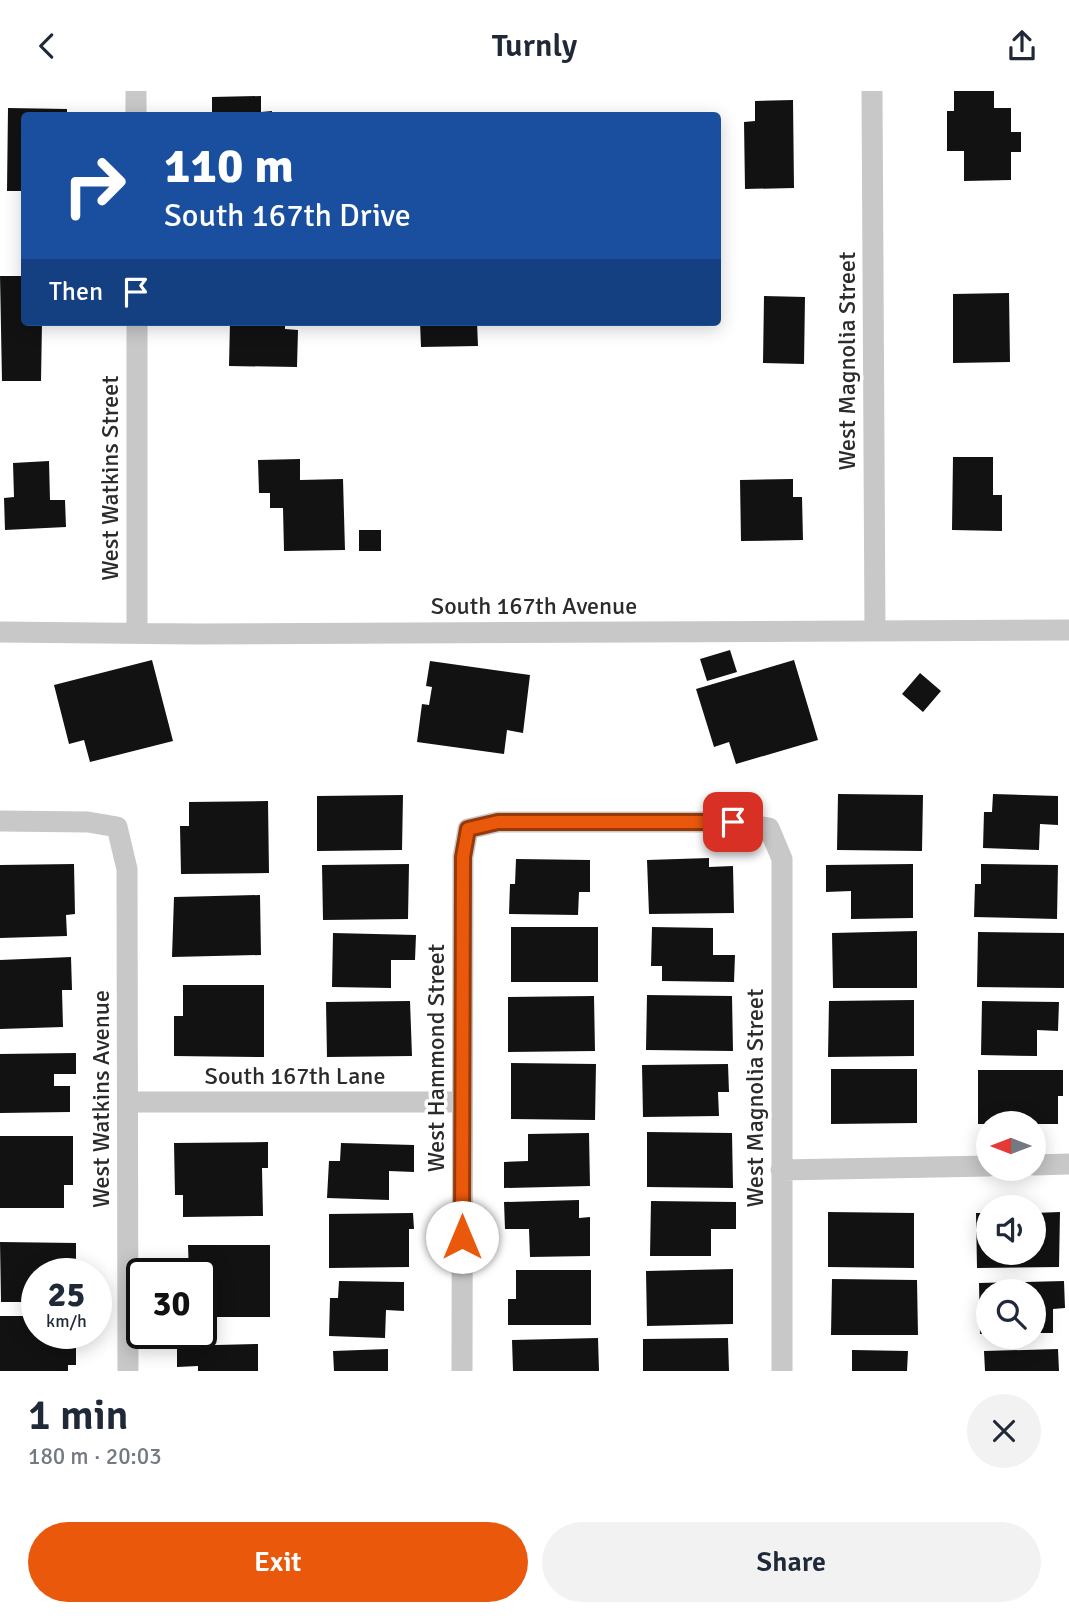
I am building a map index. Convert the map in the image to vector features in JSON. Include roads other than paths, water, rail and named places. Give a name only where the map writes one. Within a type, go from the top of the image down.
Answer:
[{"type":"street","points":[[136,91],[136,112]]},
{"type":"street","name":"West Magnolia Street","points":[[872,91],[874,631]]},
{"type":"street","name":"West Watkins Street","points":[[136,326],[137,633]]},
{"type":"street","name":"South 167th Avenue","points":[[0,632],[1069,630]]},
{"type":"street","name":"West Watkins Avenue","points":[[0,821],[88,822],[117,827],[127,869],[128,1371]]},
{"type":"street","name":"West Hammond Street","points":[[461,1371],[463,857],[468,829],[498,822],[733,822],[769,828]]},
{"type":"street","name":"West Magnolia Street","points":[[769,828],[782,859],[782,1371]]},
{"type":"street","name":"South 167th Lane","points":[[128,1102],[462,1102]]},
{"type":"street","points":[[1046,1165],[1069,1164]]},
{"type":"street","points":[[781,1170],[976,1166]]}]
